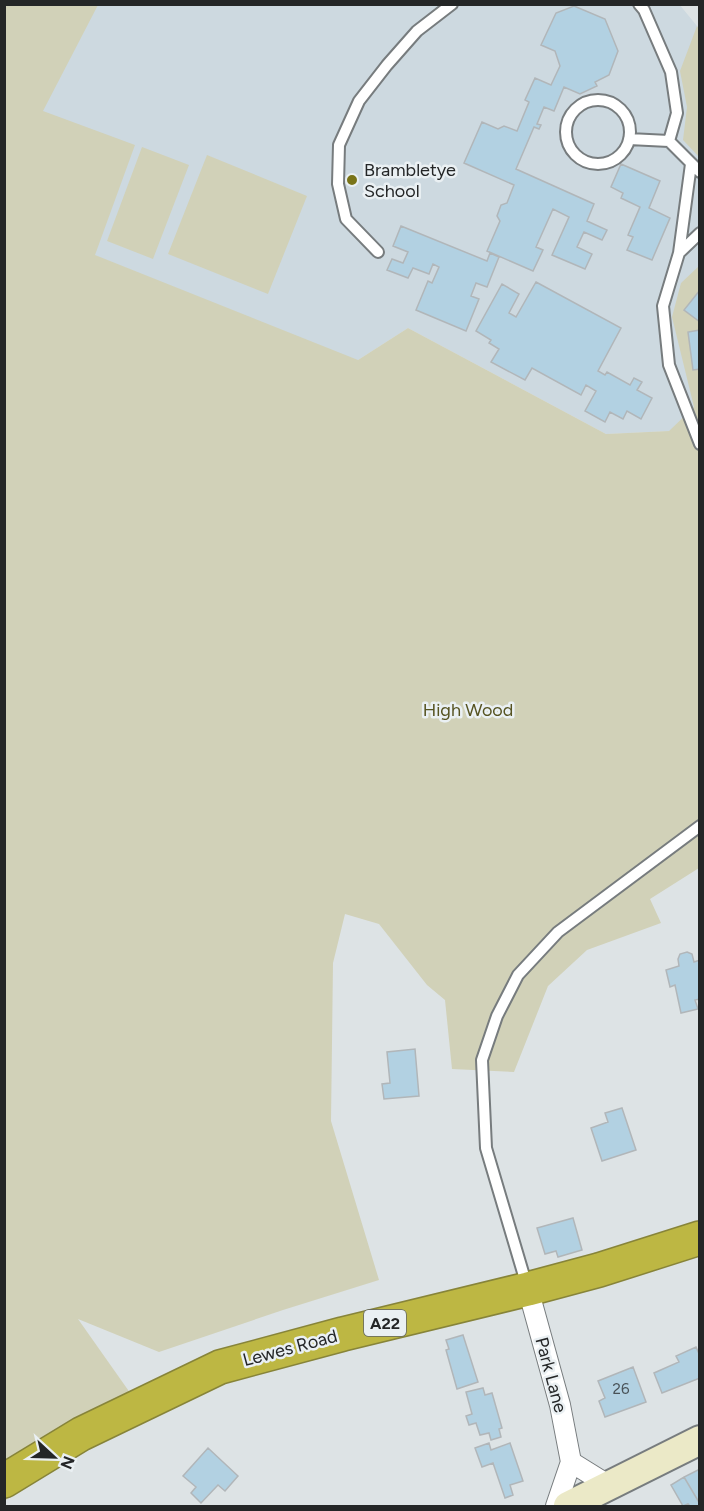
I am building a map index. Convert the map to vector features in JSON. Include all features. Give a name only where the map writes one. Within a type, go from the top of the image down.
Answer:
[{"type":"highway","name":"Lewes Road","points":[[4,1481],[81,1434],[220,1367],[599,1270],[699,1238]]},
{"type":"street","name":"Park Lane","points":[[528,1289],[560,1405],[571,1462]]},
{"type":"street","points":[[568,1506],[699,1440]]},
{"type":"street","points":[[556,1506],[571,1462],[608,1485]]},
{"type":"lane","points":[[378,252],[346,219],[338,184],[339,145],[359,101],[387,65],[417,32],[452,4]]},
{"type":"lane","points":[[639,4],[644,10],[670,72],[677,113],[669,141]]},
{"type":"lane","points":[[605,100],[622,110],[630,128],[629,139],[620,156],[611,161],[601,164],[582,160],[574,153],[566,135],[570,115],[585,102],[605,100]]},
{"type":"lane","points":[[629,139],[669,141],[695,168],[679,253],[663,306],[669,364],[699,444]]},
{"type":"lane","points":[[679,253],[699,232]]},
{"type":"lane","points":[[528,1289],[486,1148],[482,1060],[497,1016],[518,975],[558,932],[699,826]]},
{"type":"shaded area","name":"Brambletye School","points":[[679,4],[700,31],[699,514],[669,431],[606,434],[408,328],[9,569],[5,5]]},
{"type":"green space","name":"High Wood","points":[[5,5],[98,5],[43,111],[135,145],[95,255],[358,360],[408,328],[606,434],[669,431],[694,407],[672,317],[681,283],[699,266],[699,868],[650,899],[661,923],[587,950],[548,986],[514,1072],[452,1069],[445,1000],[427,985],[379,924],[345,914],[333,963],[331,1121],[379,1280],[159,1352],[78,1319],[133,1397],[5,1501]]},
{"type":"green space","points":[[697,26],[700,31],[699,157],[683,140],[687,107],[680,71]]},
{"type":"green space","points":[[142,147],[189,165],[153,259],[107,241]]},
{"type":"green space","points":[[207,155],[307,196],[268,294],[168,254]]},
{"type":"building","points":[[574,6],[605,19],[618,51],[609,75],[595,82],[597,86],[580,94],[564,87],[554,111],[544,107],[537,124],[541,125],[539,129],[534,127],[516,169],[594,204],[587,221],[607,230],[602,240],[584,232],[577,247],[592,254],[585,269],[552,255],[569,217],[553,209],[536,247],[543,250],[533,271],[487,251],[500,221],[497,216],[501,205],[507,203],[514,185],[464,163],[482,122],[498,129],[504,126],[517,131],[529,102],[525,100],[535,78],[551,85],[560,66],[555,51],[541,45],[556,13]]},
{"type":"building","points":[[621,164],[660,181],[649,208],[670,218],[652,260],[627,250],[633,237],[628,235],[640,207],[621,198],[623,193],[611,187]]},
{"type":"building","points":[[401,226],[487,261],[490,253],[499,257],[487,287],[476,283],[471,296],[479,299],[466,331],[416,310],[428,281],[432,283],[439,267],[433,264],[429,274],[413,268],[408,278],[387,270],[392,259],[403,263],[408,252],[393,246]]},
{"type":"building","points":[[536,282],[621,328],[598,371],[605,375],[607,372],[630,385],[634,378],[642,382],[637,390],[652,398],[641,419],[627,411],[623,419],[610,412],[605,422],[585,411],[596,391],[586,385],[581,395],[532,368],[525,380],[491,362],[499,349],[489,343],[491,340],[476,331],[502,284],[519,294],[509,313],[516,317]]},
{"type":"building","points":[[700,290],[700,322],[684,310]]},
{"type":"building","points":[[700,330],[700,369],[693,370],[688,332]]},
{"type":"building","points":[[687,952],[692,954],[694,962],[700,960],[700,999],[695,1000],[698,1009],[681,1013],[675,985],[670,987],[666,970],[679,966],[680,954]]},
{"type":"building","points":[[415,1049],[419,1096],[384,1099],[382,1084],[390,1083],[387,1052]]},
{"type":"building","points":[[622,1108],[636,1150],[602,1161],[591,1128],[608,1122],[605,1113]]},
{"type":"building","points":[[573,1218],[582,1250],[558,1257],[556,1251],[545,1254],[537,1228]]},
{"type":"building","points":[[463,1335],[478,1382],[457,1389],[446,1350],[449,1349],[446,1340]]},
{"type":"building","points":[[696,1347],[700,1356],[700,1378],[662,1393],[654,1373],[679,1362],[676,1356]]},
{"type":"building","points":[[633,1367],[646,1402],[605,1417],[599,1401],[605,1398],[598,1381]]},
{"type":"building","points":[[483,1388],[485,1395],[492,1393],[502,1428],[499,1429],[501,1437],[491,1440],[489,1433],[480,1435],[476,1423],[469,1425],[466,1416],[472,1414],[466,1392]]},
{"type":"building","points":[[489,1443],[491,1450],[510,1443],[523,1481],[510,1485],[513,1495],[505,1498],[493,1463],[482,1467],[475,1448]]},
{"type":"building","points":[[208,1448],[238,1476],[225,1491],[218,1485],[201,1503],[191,1493],[196,1487],[183,1476]]},
{"type":"building","points":[[700,1469],[700,1504],[684,1477]]},
{"type":"building","points":[[684,1477],[700,1506],[688,1504],[683,1506],[671,1485]]},
{"type":"place","name":"Brambletye School","points":[[352,180]]}]
